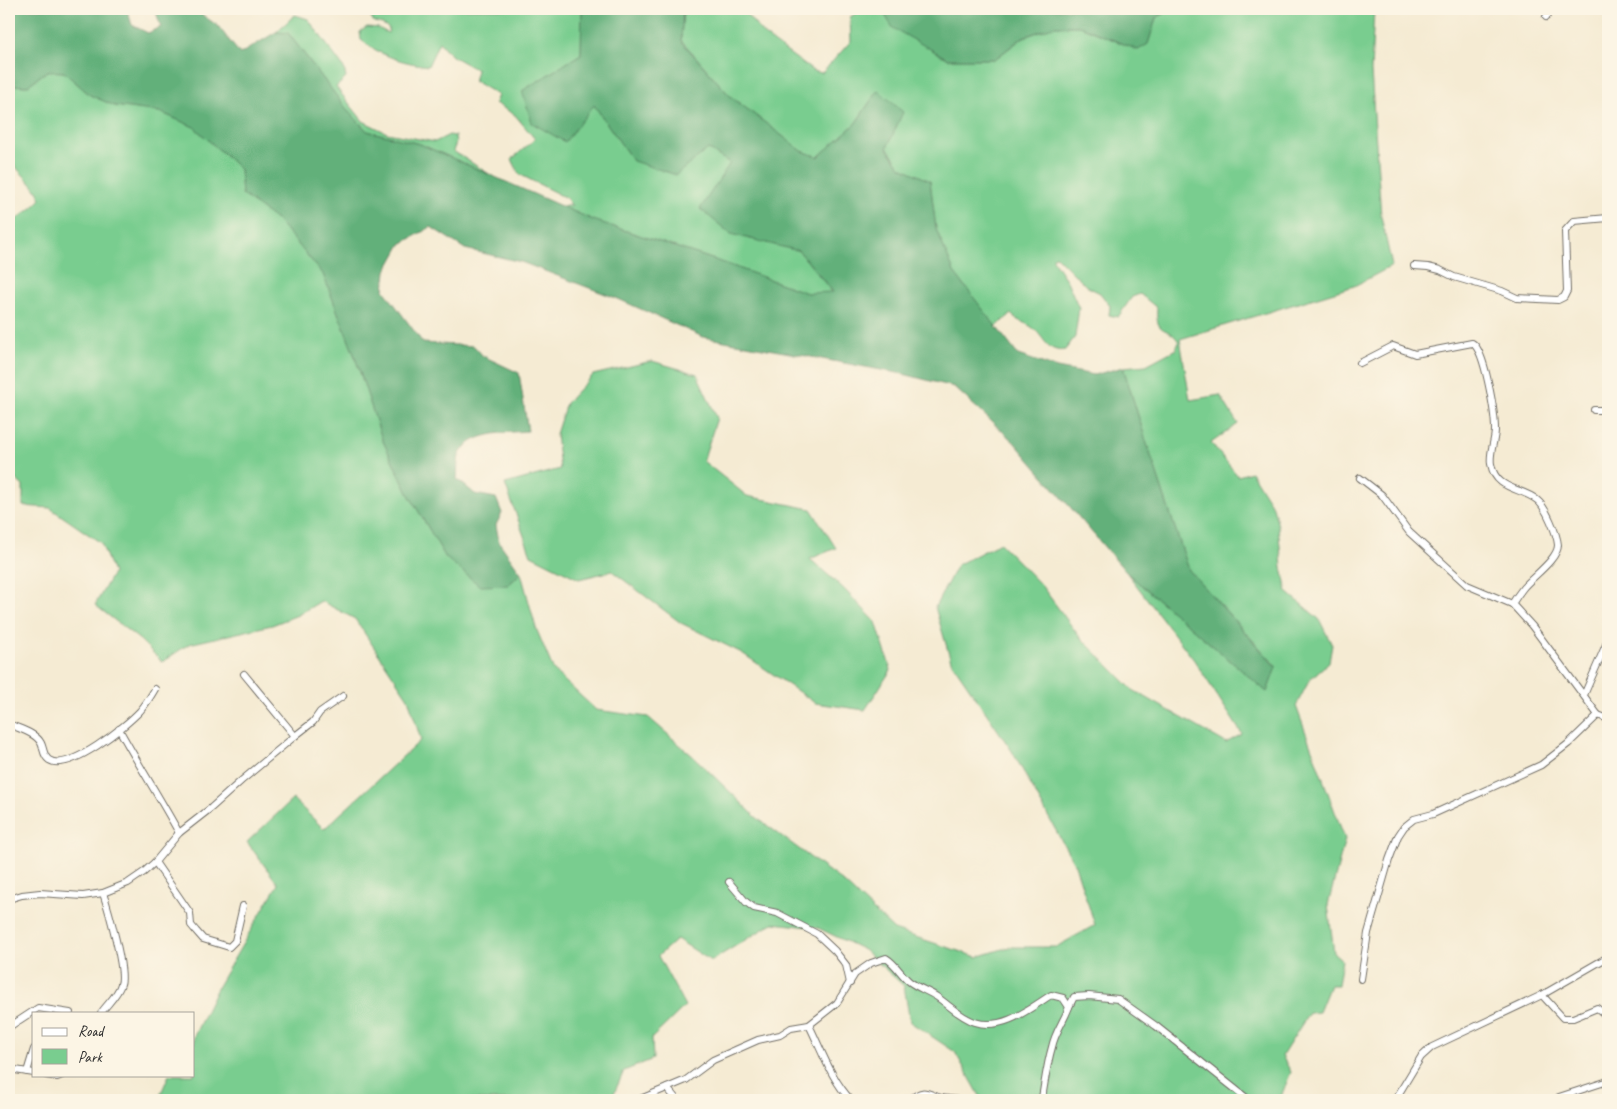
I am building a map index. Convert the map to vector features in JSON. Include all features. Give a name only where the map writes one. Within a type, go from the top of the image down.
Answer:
[{"type":"street","points":[[1546,17],[1552,9]]},
{"type":"street","points":[[1414,266],[1440,270],[1454,277],[1502,291],[1517,298],[1558,300],[1564,298],[1567,291],[1565,232],[1574,221],[1608,218]]},
{"type":"street","points":[[1360,363],[1393,346],[1415,354],[1472,343],[1478,347],[1488,375],[1495,430],[1491,462],[1494,474],[1501,482],[1514,490],[1537,500],[1545,509],[1556,535],[1558,545],[1556,554],[1522,589],[1512,604]]},
{"type":"street","points":[[1594,410],[1608,410]]},
{"type":"street","points":[[1360,478],[1382,496],[1409,532],[1467,585],[1512,604],[1532,626],[1598,715],[1608,719]]},
{"type":"street","points":[[1584,696],[1608,640]]},
{"type":"street","points":[[244,674],[295,736]]},
{"type":"street","points":[[9,724],[28,732],[38,739],[49,760],[57,763],[81,756],[119,729],[140,711],[156,689]]},
{"type":"street","points":[[9,899],[40,893],[83,896],[103,893],[128,883],[155,862],[179,833],[313,722],[320,712],[342,696]]},
{"type":"street","points":[[1361,979],[1368,933],[1389,860],[1398,836],[1404,827],[1414,819],[1432,814],[1540,765],[1568,744],[1598,715]]},
{"type":"street","points":[[119,729],[179,833]]},
{"type":"street","points":[[155,862],[190,912],[191,925],[203,938],[229,947],[235,941],[243,906]]},
{"type":"street","points":[[729,882],[746,902],[754,908],[777,913],[817,934],[835,951],[846,965],[850,983]]},
{"type":"street","points":[[102,1012],[114,998],[122,984],[114,935],[103,893]]},
{"type":"street","points":[[1395,1100],[1421,1057],[1432,1047],[1542,995],[1608,957]]},
{"type":"street","points":[[638,1100],[686,1080],[713,1060],[758,1040],[780,1035],[791,1028],[809,1025],[838,1003],[855,974],[871,963],[886,958],[892,962],[909,982],[938,997],[950,1008],[975,1022],[989,1024],[1010,1020],[1051,995],[1063,998],[1069,1008]]},
{"type":"street","points":[[1542,995],[1563,1018],[1572,1018],[1597,1008],[1608,1017]]},
{"type":"street","points":[[1039,1100],[1042,1098],[1058,1027],[1066,1017],[1074,998],[1089,996],[1118,999],[1156,1026],[1249,1100]]},
{"type":"street","points":[[9,1027],[38,1008],[62,1012]]},
{"type":"street","points":[[809,1025],[833,1076],[850,1100]]},
{"type":"street","points":[[9,1069],[30,1073]]},
{"type":"street","points":[[1556,1100],[1559,1097],[1608,1081]]},
{"type":"street","points":[[667,1088],[677,1100]]},
{"type":"street","points":[[910,1100],[916,1094],[927,1092],[941,1098],[958,1100]]},
{"type":"green space","points":[[9,9],[127,9],[132,25],[148,33],[161,27],[155,9],[194,9],[218,26],[240,54],[276,32],[288,33],[345,107],[367,131],[420,144],[593,220],[724,263],[807,293],[833,292],[799,251],[731,234],[700,209],[730,163],[708,149],[676,175],[633,161],[594,105],[565,142],[532,123],[522,91],[581,54],[582,9],[683,9],[681,41],[730,96],[802,151],[818,157],[855,124],[878,90],[903,112],[887,148],[901,167],[930,181],[936,229],[954,272],[1018,355],[1057,368],[1094,375],[1123,367],[1189,570],[1276,667],[1267,692],[1127,573],[1014,442],[954,387],[903,374],[703,337],[616,298],[521,262],[465,249],[431,227],[401,244],[386,271],[384,290],[423,343],[474,346],[483,356],[519,373],[528,431],[499,433],[480,438],[464,448],[459,456],[457,479],[475,494],[496,498],[502,513],[496,525],[499,542],[521,573],[508,585],[480,586],[446,558],[408,493],[382,439],[354,354],[323,274],[280,223],[242,194],[240,169],[194,127],[160,112],[115,106],[90,95],[64,72],[47,71],[27,86],[9,85]]},
{"type":"green space","points":[[364,9],[582,9],[581,54],[522,91],[594,105],[633,161],[708,149],[731,164],[701,209],[731,234],[799,251],[833,293],[807,293],[724,263],[593,220],[561,206],[572,206],[566,198],[519,174],[512,159],[535,139],[515,115],[495,103],[498,95],[474,81],[477,70],[452,56],[439,42],[428,66],[409,63],[377,51],[361,40],[360,32],[367,27],[378,28],[388,33],[389,28],[374,22]]},
{"type":"green space","points":[[683,9],[742,9],[764,35],[813,71],[822,73],[851,41],[850,17],[863,9],[881,9],[894,28],[948,59],[995,59],[1024,37],[1055,26],[1080,26],[1138,50],[1148,44],[1156,18],[1172,9],[1374,9],[1371,71],[1381,216],[1392,266],[1354,286],[1180,339],[1190,400],[1220,395],[1238,424],[1211,443],[1238,476],[1251,472],[1273,507],[1278,526],[1282,567],[1287,592],[1319,619],[1332,645],[1329,662],[1310,679],[1296,706],[1345,839],[1328,905],[1334,953],[1342,960],[1338,985],[1330,985],[1319,1012],[1309,1013],[1282,1056],[1291,1072],[1282,1094],[1282,1100],[984,1100],[955,1052],[910,1022],[904,986],[864,950],[818,928],[773,923],[711,961],[677,939],[658,956],[685,1006],[652,1038],[653,1059],[624,1071],[611,1100],[158,1100],[169,1076],[195,1076],[195,1034],[218,986],[278,884],[247,842],[293,799],[324,829],[421,740],[408,698],[355,619],[321,601],[298,615],[272,625],[189,644],[162,662],[140,640],[95,605],[113,573],[101,543],[50,508],[23,506],[23,486],[9,473],[9,225],[41,199],[35,188],[10,159],[8,136],[9,85],[27,86],[47,71],[64,72],[90,95],[115,106],[160,112],[194,127],[240,169],[242,194],[280,223],[323,274],[354,354],[382,439],[408,493],[446,558],[508,585],[521,573],[536,628],[554,671],[596,710],[648,717],[695,758],[756,817],[842,881],[894,930],[977,957],[1009,947],[1056,947],[1095,925],[1075,865],[1012,751],[951,661],[935,607],[957,565],[1000,543],[1041,585],[1079,636],[1133,690],[1226,743],[1242,734],[1194,660],[1127,573],[1267,692],[1276,666],[1189,570],[1123,367],[1146,365],[1176,349],[1179,342],[1171,333],[1160,327],[1157,308],[1140,294],[1132,297],[1118,317],[1109,315],[1110,306],[1100,293],[1086,286],[1056,256],[1053,257],[1053,260],[1067,281],[1079,308],[1075,337],[1065,350],[1050,347],[1034,329],[1011,314],[996,327],[954,272],[936,229],[930,181],[901,167],[887,147],[878,90],[855,124],[818,157],[802,151],[730,96],[681,40]]},
{"type":"green space","points":[[881,9],[1172,9],[1156,18],[1148,44],[1138,50],[1080,26],[1055,26],[1023,37],[995,59],[948,59],[893,28]]},
{"type":"green space","points":[[295,15],[308,19],[344,68],[346,78],[336,87],[363,121],[387,133],[435,142],[449,135],[455,136],[456,143],[453,151],[491,175],[420,144],[367,131],[345,107],[288,33],[276,32]]},
{"type":"green space","points":[[652,361],[697,374],[717,418],[703,461],[747,496],[811,509],[836,548],[810,559],[844,589],[876,622],[891,670],[865,710],[815,703],[742,653],[681,623],[612,571],[579,579],[531,555],[505,484],[560,469],[556,434],[566,403],[593,375]]}]
